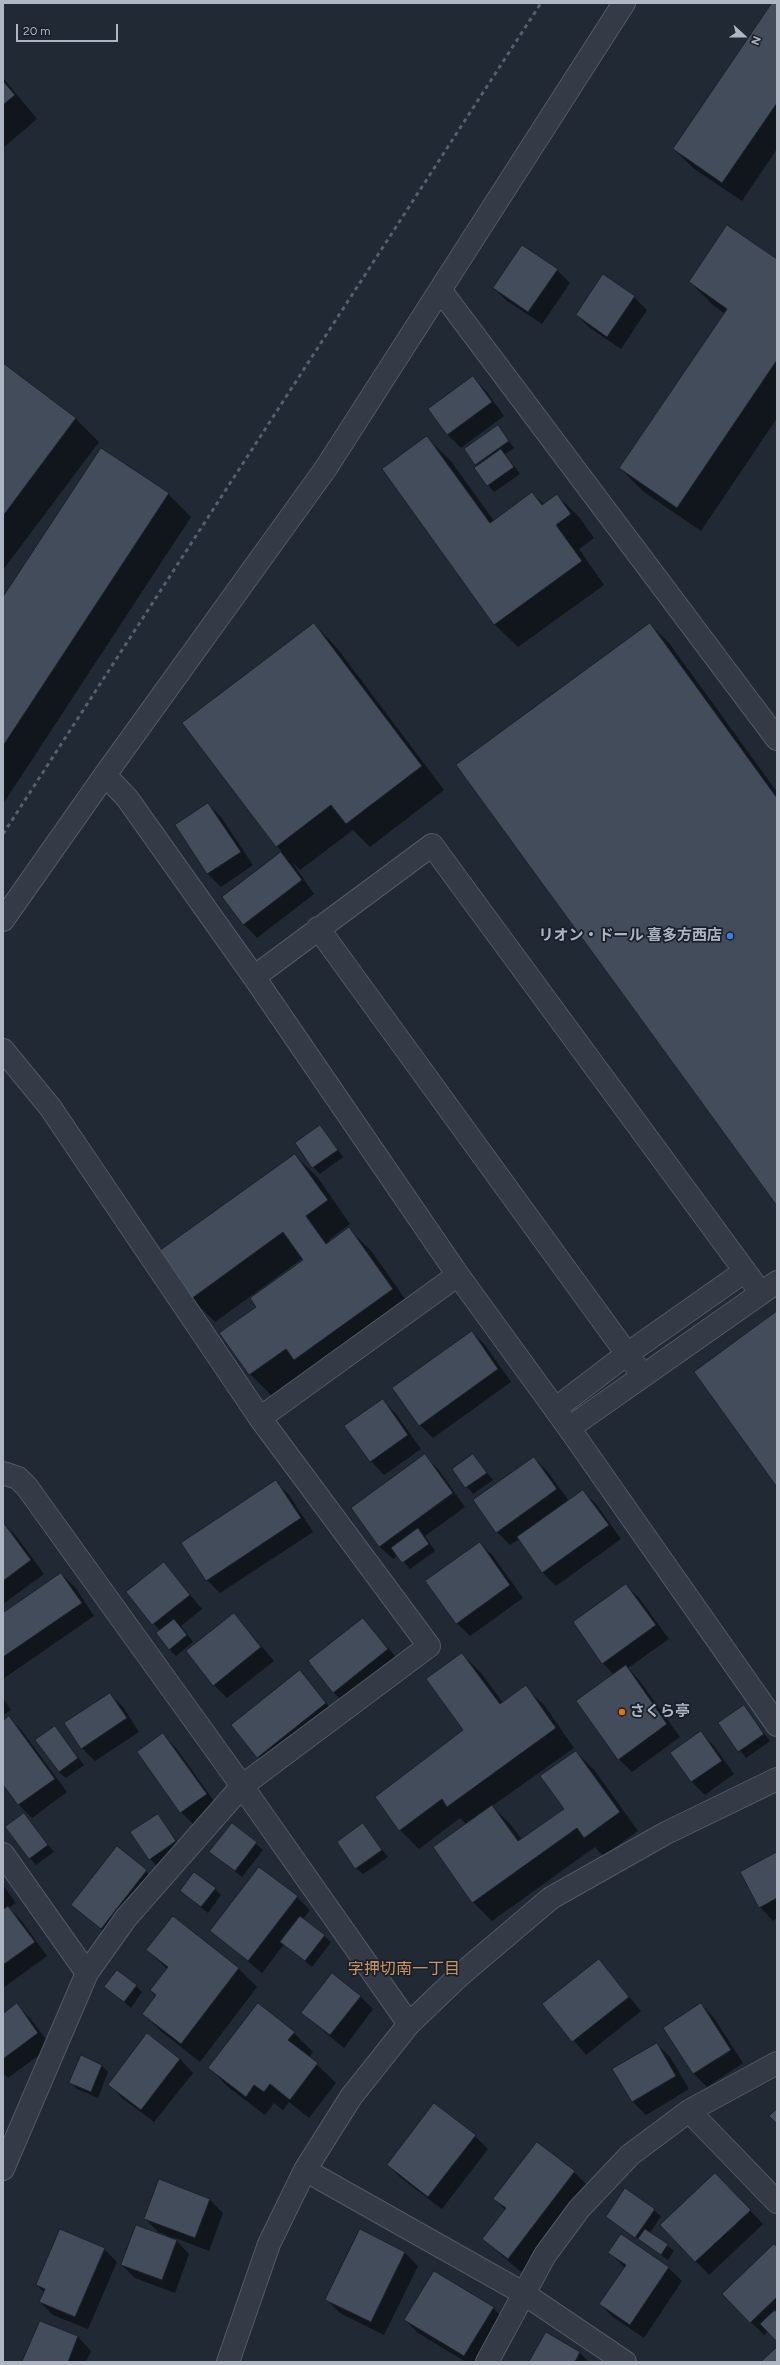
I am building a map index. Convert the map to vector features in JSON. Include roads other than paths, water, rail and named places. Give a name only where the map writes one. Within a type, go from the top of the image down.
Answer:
[{"type":"street","points":[[3,920],[105,774],[326,468],[441,291],[624,3]]},
{"type":"street","points":[[441,291],[777,739]]},
{"type":"street","points":[[105,774],[127,798],[254,977],[458,1275],[570,1428],[777,1725]]},
{"type":"street","points":[[254,977],[318,928],[432,845],[745,1271],[769,1288],[570,1428]]},
{"type":"street","points":[[318,928],[643,1376]]},
{"type":"street","points":[[3,1050],[50,1107],[260,1418],[429,1646],[242,1786],[126,1918],[87,1973],[3,2168]]},
{"type":"street","points":[[555,1409],[627,1354],[745,1271]]},
{"type":"street","points":[[260,1418],[458,1275]]},
{"type":"street","points":[[3,1473],[18,1478],[27,1487],[242,1786],[409,2024]]},
{"type":"street","points":[[228,2362],[269,2244],[305,2170],[351,2097],[409,2024],[459,1976],[551,1898],[666,1833],[777,1780]]},
{"type":"street","points":[[3,1854],[87,1973]]},
{"type":"street","points":[[487,2362],[523,2293],[545,2255],[579,2209],[630,2155],[689,2111],[777,2063]]},
{"type":"street","points":[[689,2111],[777,2202]]},
{"type":"street","points":[[305,2170],[523,2293],[625,2362]]},
{"type":"railway","points":[[3,834],[541,3]]},
{"type":"place","name":"リオン・ドール 喜多方西店","points":[[730,936]]},
{"type":"place","name":"さくら亭","points":[[622,1712]]},
{"type":"district","name":"字押切南一丁目","points":[[404,1969]]}]
